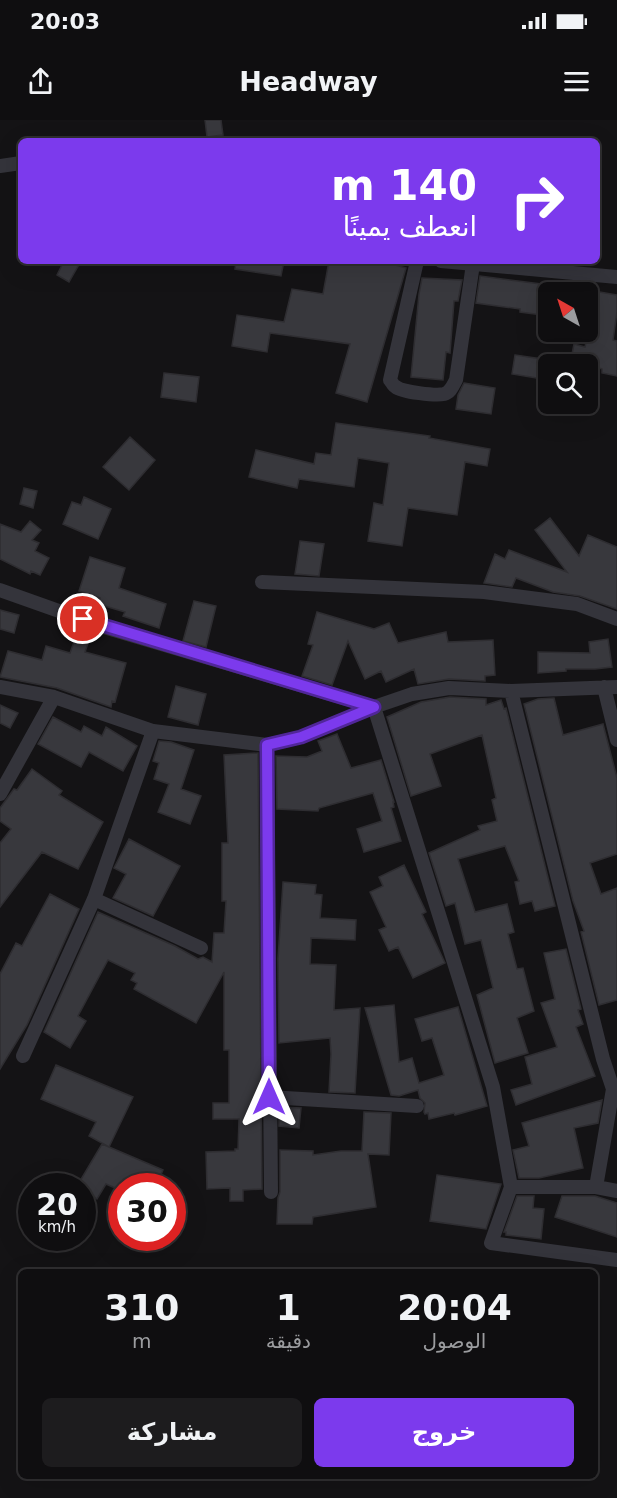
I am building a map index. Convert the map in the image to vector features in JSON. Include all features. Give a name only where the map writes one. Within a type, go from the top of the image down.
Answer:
[{"type":"street","points":[[0,166],[18,163]]},
{"type":"street","points":[[416,264],[390,380],[394,387],[401,390],[428,394],[443,394],[451,390],[456,380],[473,264],[617,277]]},
{"type":"street","points":[[262,582],[484,592],[577,604],[617,619]]},
{"type":"street","points":[[0,590],[104,627],[374,707]]},
{"type":"street","points":[[0,687],[54,697],[153,731],[267,745],[301,737],[412,694],[448,688],[511,691],[611,687],[617,740]]},
{"type":"street","points":[[511,691],[603,1059],[615,1089],[596,1187]]},
{"type":"street","points":[[0,794],[54,697]]},
{"type":"street","points":[[374,707],[493,1087],[511,1187],[491,1243],[617,1260]]},
{"type":"street","points":[[23,1056],[94,899],[153,731]]},
{"type":"street","points":[[267,745],[271,1192]]},
{"type":"street","points":[[94,899],[201,948]]},
{"type":"street","points":[[269,1097],[417,1106]]},
{"type":"street","points":[[511,1187],[596,1187],[617,1191]]},
{"type":"building","points":[[205,120],[221,120],[223,135],[207,137]]},
{"type":"building","points":[[62,264],[79,264],[69,282],[57,275]]},
{"type":"building","points":[[236,264],[283,264],[281,276],[235,269]]},
{"type":"building","points":[[328,264],[392,264],[406,268],[367,402],[336,393],[350,344],[270,333],[267,352],[232,346],[237,315],[284,322],[292,289],[323,294]]},
{"type":"building","points":[[480,276],[538,284],[538,314],[520,312],[520,309],[476,303]]},
{"type":"building","points":[[422,278],[462,280],[458,301],[454,301],[450,353],[446,352],[443,380],[411,377]]},
{"type":"building","points":[[598,292],[617,295],[613,340],[617,341],[617,376],[602,373],[602,369],[598,368],[598,354],[572,354],[574,344],[585,347],[586,342],[598,342]]},
{"type":"building","points":[[515,355],[538,358],[538,378],[512,374]]},
{"type":"building","points":[[164,373],[199,377],[196,402],[161,397]]},
{"type":"building","points":[[464,383],[495,388],[491,414],[456,409],[458,395]]},
{"type":"building","points":[[336,423],[430,436],[429,438],[490,449],[487,466],[465,462],[457,515],[408,508],[402,546],[368,541],[374,503],[383,505],[389,463],[358,458],[354,487],[299,479],[297,488],[249,477],[256,450],[314,464],[316,453],[331,455]]},
{"type":"building","points":[[130,437],[155,460],[129,490],[103,467]]},
{"type":"building","points":[[24,488],[37,491],[33,508],[20,504]]},
{"type":"building","points":[[84,497],[111,509],[98,539],[63,524],[72,502],[81,505]]},
{"type":"building","points":[[550,518],[579,556],[588,535],[617,547],[617,609],[580,596],[553,592],[516,578],[512,587],[484,583],[495,554],[505,559],[509,550],[567,572],[535,530]]},
{"type":"building","points":[[30,521],[41,530],[32,540],[39,543],[35,551],[49,558],[40,575],[31,571],[30,574],[0,559],[0,524],[21,532]]},
{"type":"building","points":[[300,541],[324,544],[319,576],[295,574]]},
{"type":"building","points":[[90,557],[125,568],[119,588],[166,604],[159,628],[123,616],[125,612],[98,604],[100,598],[79,591]]},
{"type":"building","points":[[194,601],[216,606],[206,647],[183,641]]},
{"type":"building","points":[[0,610],[19,615],[14,633],[0,629]]},
{"type":"building","points":[[317,612],[374,629],[389,623],[398,643],[446,632],[448,642],[493,640],[495,675],[485,676],[485,681],[449,679],[418,684],[414,669],[386,682],[381,671],[365,679],[348,641],[332,685],[302,676],[313,645],[308,644]]},
{"type":"building","points":[[79,628],[92,632],[85,652],[126,663],[115,702],[112,701],[111,707],[57,688],[0,677],[8,651],[42,660],[46,646],[70,653]]},
{"type":"building","points":[[608,639],[612,667],[538,673],[538,652],[590,653],[589,642]]},
{"type":"building","points":[[176,686],[206,694],[198,725],[168,717]]},
{"type":"building","points":[[450,697],[486,699],[486,705],[501,700],[504,709],[506,708],[555,906],[535,911],[532,901],[520,904],[515,882],[519,881],[505,846],[458,859],[475,912],[507,904],[514,932],[508,934],[517,969],[523,968],[534,1011],[517,1018],[528,1053],[495,1063],[477,995],[493,988],[481,940],[465,944],[455,903],[446,906],[429,853],[480,830],[478,826],[497,821],[492,800],[496,798],[482,735],[430,754],[441,786],[411,796],[387,717],[421,702]]},
{"type":"building","points":[[554,698],[563,735],[603,724],[617,778],[617,854],[590,863],[601,894],[617,888],[617,1000],[599,1005],[581,932],[584,931],[573,901],[524,704],[538,699]]},
{"type":"building","points":[[0,705],[18,713],[10,728],[0,723]]},
{"type":"building","points":[[53,717],[81,732],[84,726],[102,736],[106,727],[137,746],[123,771],[89,752],[81,767],[38,744]]},
{"type":"building","points":[[337,734],[351,768],[381,760],[394,802],[394,807],[391,808],[401,841],[364,852],[357,829],[382,821],[373,793],[319,808],[318,811],[277,809],[276,756],[307,757],[322,751],[318,741]]},
{"type":"building","points":[[159,741],[171,742],[194,750],[181,789],[201,796],[190,824],[158,812],[169,784],[154,779],[159,763],[153,761]]},
{"type":"building","points":[[258,753],[262,1189],[243,1190],[243,1201],[230,1201],[230,1188],[207,1189],[206,1152],[238,1149],[239,1119],[213,1119],[213,1103],[229,1103],[229,1050],[224,1050],[224,972],[196,1023],[134,989],[137,983],[131,980],[135,973],[108,960],[78,1016],[86,1021],[70,1048],[44,1032],[98,912],[175,946],[198,959],[203,957],[212,962],[214,933],[224,933],[226,901],[222,901],[222,843],[228,843],[224,755]]},
{"type":"building","points":[[32,769],[62,791],[59,795],[103,822],[78,869],[42,852],[0,907],[0,843],[11,829],[0,821],[0,808]]},
{"type":"building","points":[[129,839],[180,866],[153,916],[113,898],[126,874],[114,868]]},
{"type":"building","points":[[404,865],[426,912],[422,914],[445,963],[413,978],[398,947],[389,951],[379,930],[386,927],[370,892],[383,886],[379,877]]},
{"type":"building","points":[[283,882],[316,885],[315,894],[322,895],[320,918],[356,920],[355,940],[311,938],[310,964],[336,965],[334,1010],[360,1008],[355,1093],[329,1092],[330,1038],[279,1043],[278,959]]},
{"type":"building","points":[[50,894],[79,909],[27,1025],[0,1069],[0,974],[16,943],[22,946]]},
{"type":"building","points":[[566,949],[583,1024],[576,1027],[595,1076],[516,1105],[511,1090],[532,1084],[525,1057],[557,1047],[541,1003],[555,999],[544,953]]},
{"type":"building","points":[[394,1005],[399,1062],[412,1058],[419,1083],[444,1075],[432,1038],[422,1041],[415,1019],[458,1007],[487,1106],[429,1119],[428,1113],[424,1112],[425,1103],[420,1098],[418,1090],[399,1096],[391,1095],[365,1008]]},
{"type":"building","points":[[56,1065],[133,1097],[109,1147],[89,1136],[96,1122],[41,1099]]},
{"type":"building","points":[[602,1100],[598,1123],[574,1128],[583,1168],[539,1178],[519,1178],[513,1150],[529,1146],[522,1123]]},
{"type":"building","points":[[279,1107],[301,1108],[299,1128],[279,1126]]},
{"type":"building","points":[[364,1112],[391,1113],[389,1155],[368,1154],[376,1207],[313,1217],[312,1224],[277,1224],[280,1150],[313,1151],[313,1155],[362,1151]]},
{"type":"building","points":[[102,1144],[163,1170],[162,1173],[108,1173],[108,1185],[106,1184],[97,1199],[96,1173],[85,1173]]},
{"type":"building","points":[[437,1175],[501,1184],[486,1229],[430,1221]]},
{"type":"building","points":[[517,1196],[534,1196],[533,1208],[544,1209],[541,1239],[506,1235],[504,1232]]},
{"type":"building","points":[[562,1196],[595,1196],[617,1203],[617,1237],[555,1217]]},
{"type":"route","points":[[83,619],[374,707],[327,728],[267,745],[269,1097]]}]
